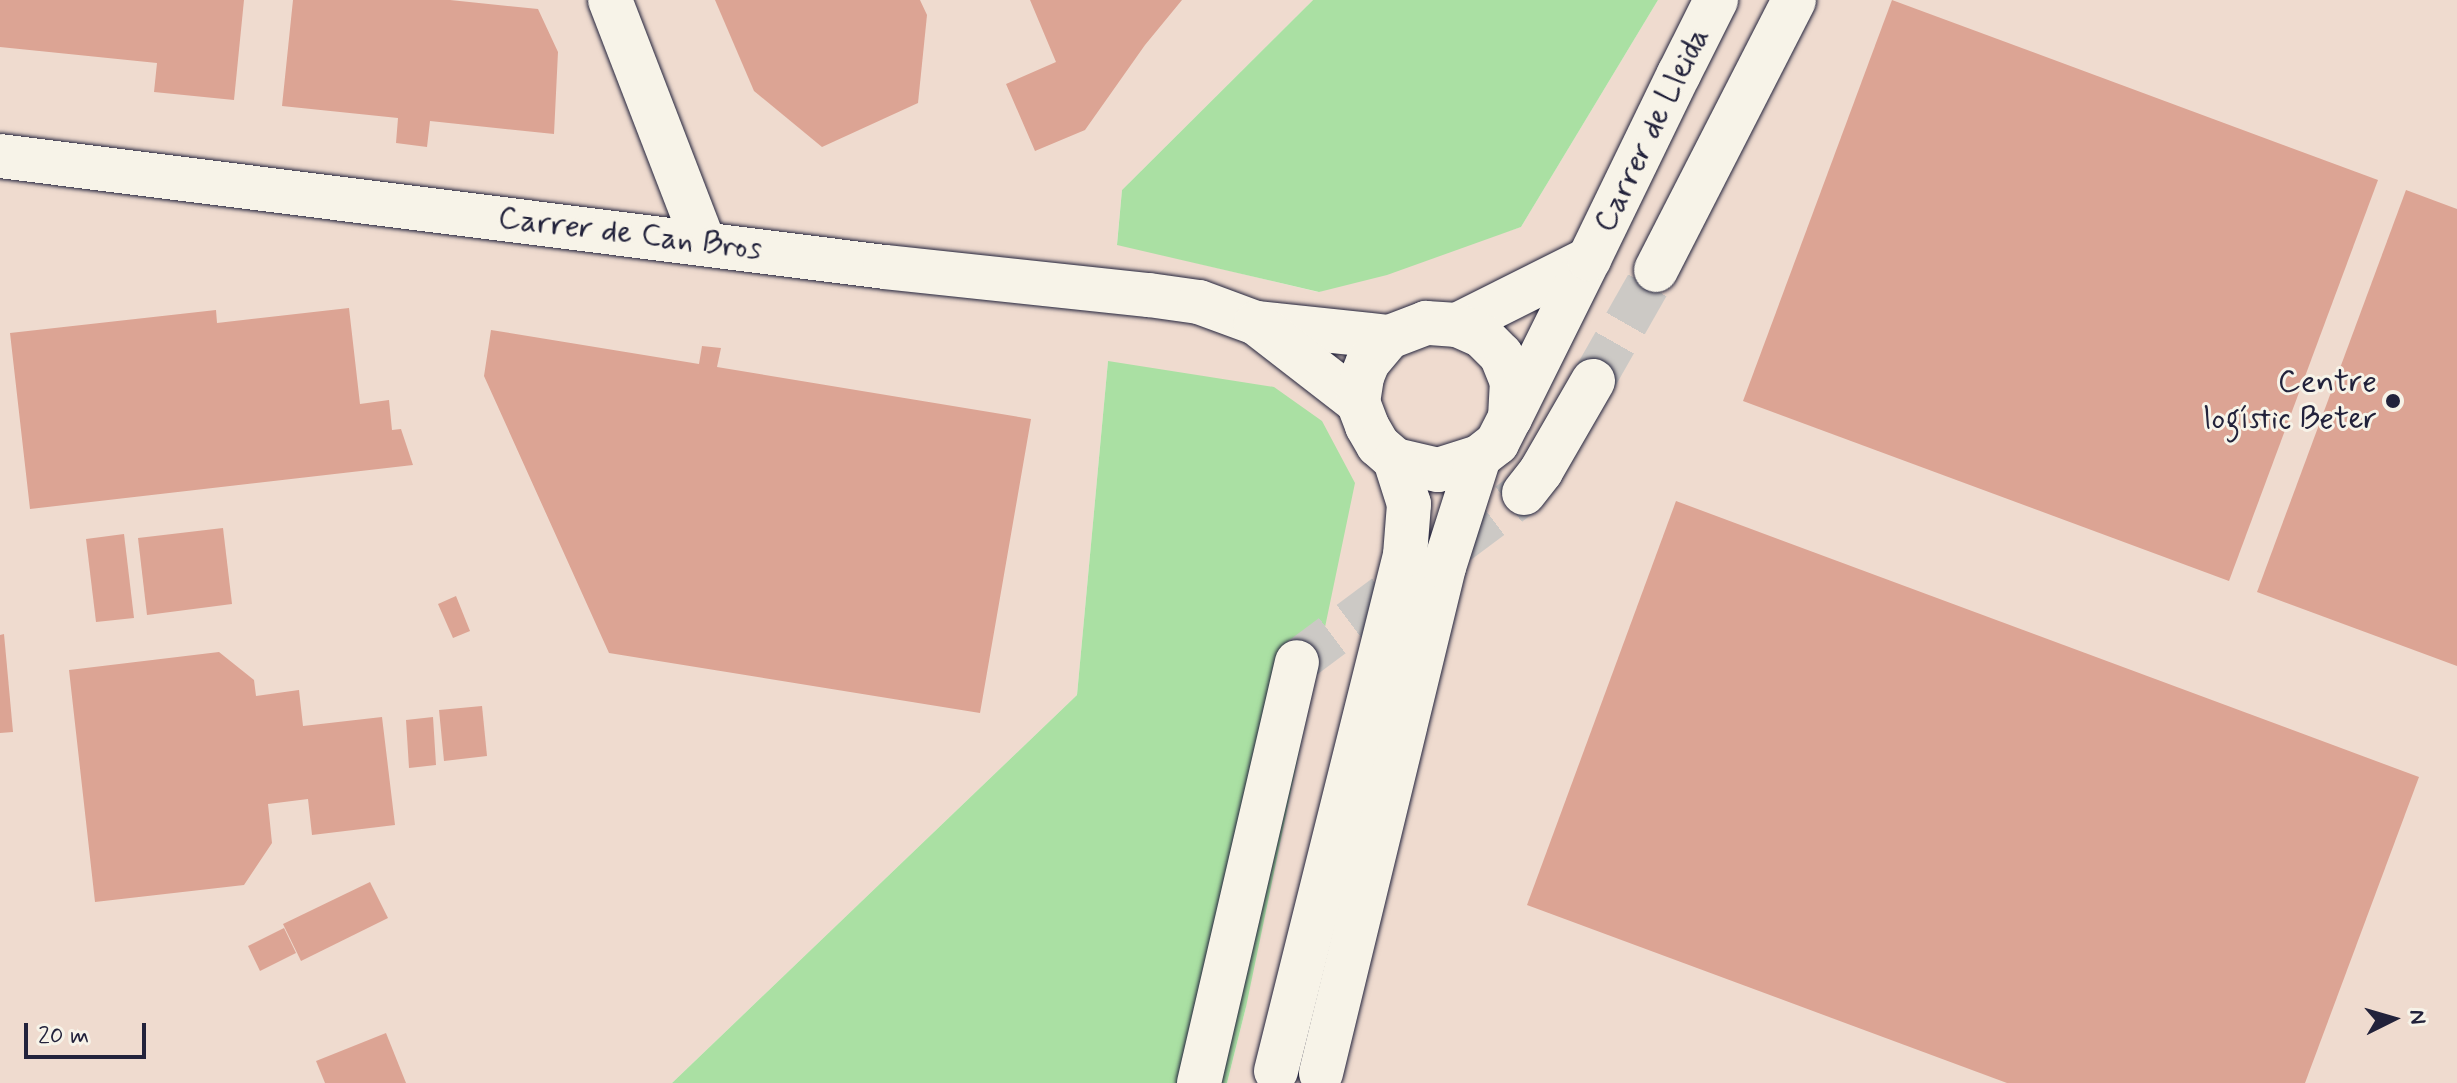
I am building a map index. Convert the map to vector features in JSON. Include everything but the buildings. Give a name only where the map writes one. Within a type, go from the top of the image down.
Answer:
[{"type":"street","points":[[610,0],[704,243]]},
{"type":"street","name":"Carrer de Lleida","points":[[1510,418],[1716,0]]},
{"type":"street","points":[[1656,270],[1794,0]]},
{"type":"street","name":"Carrer de Can Bros","points":[[0,156],[1199,302],[1256,323],[1389,337]]},
{"type":"street","name":"Carrer de Lleida","points":[[1457,325],[1589,259]]},
{"type":"street","name":"Carrer de Can Bros","points":[[1256,323],[1358,402]]},
{"type":"street","points":[[1426,323],[1457,325],[1482,336],[1501,355],[1512,382],[1510,418],[1497,443],[1479,457],[1438,470],[1395,460],[1378,445],[1358,402],[1368,362],[1389,337],[1426,323]]},
{"type":"street","points":[[1524,493],[1593,381]]},
{"type":"street","points":[[1395,460],[1409,504],[1405,555],[1267,1077],[1308,1070],[1331,1078],[1444,567],[1479,457]]},
{"type":"street","points":[[1199,1083],[1297,662]]},
{"type":"shaded area","points":[[0,0],[1313,0],[1122,190],[1117,244],[1318,292],[1521,227],[1658,0],[2457,0],[2457,1083],[1227,1083],[1246,1007],[1108,361],[1077,695],[672,1083],[0,1083]]},
{"type":"green space","points":[[1313,0],[1658,0],[1521,227],[1387,275],[1319,292],[1117,245],[1122,190]]},
{"type":"green space","points":[[1108,361],[1274,387],[1322,421],[1355,483],[1246,1007],[1227,1083],[672,1083],[1077,695]]},
{"type":"tunnel","points":[[1593,381],[1656,270]]},
{"type":"tunnel","points":[[1297,662],[1524,493]]},
{"type":"place","name":"Centre logístic Beter","points":[[2393,401]]}]
